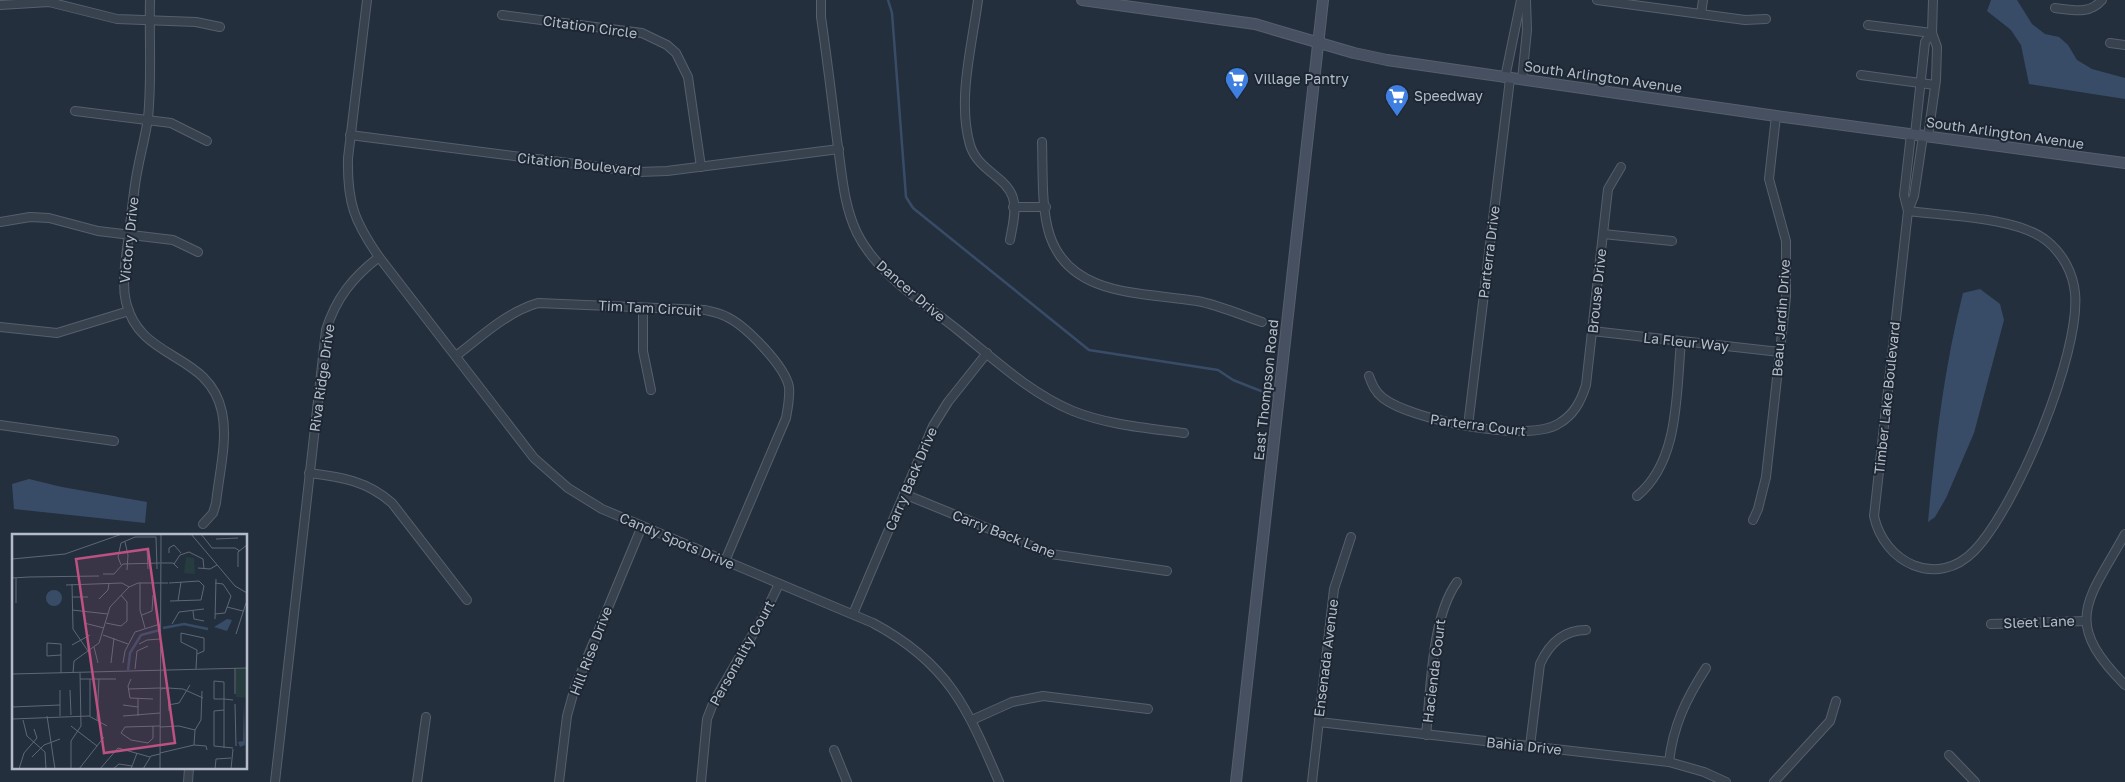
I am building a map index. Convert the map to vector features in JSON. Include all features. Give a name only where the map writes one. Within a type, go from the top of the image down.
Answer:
[{"type":"main road","name":"South Arlington Avenue","points":[[1082,0],[1240,21],[1374,58],[1776,116],[2125,162]]},
{"type":"main road","name":"East Thompson Road","points":[[1236,782],[1323,0]]},
{"type":"street","name":"Victory Drive","points":[[150,0],[147,120],[135,186],[124,282],[129,311],[142,334],[159,349],[194,367],[211,386],[219,402],[224,432],[216,503],[213,513],[203,524]]},
{"type":"street","points":[[367,0],[350,135],[347,182],[360,230],[380,257]]},
{"type":"street","name":"Dancer Drive","points":[[821,0],[821,17],[846,202],[856,232],[866,249],[892,278],[1039,393],[1074,411],[1112,423],[1184,433]]},
{"type":"street","points":[[978,0],[966,91],[966,115],[970,144],[980,165],[1006,186],[1013,198],[1014,207],[1010,240]]},
{"type":"street","name":"Parterra Drive","points":[[1468,426],[1508,78],[1521,0]]},
{"type":"street","points":[[1522,80],[1527,30],[1526,0]]},
{"type":"street","points":[[1597,0],[1745,20],[1766,19]]},
{"type":"street","points":[[1701,14],[1703,0]]},
{"type":"street","points":[[1868,25],[1932,33],[1933,0]]},
{"type":"street","points":[[2055,8],[2085,11],[2094,8],[2102,0]]},
{"type":"street","points":[[0,5],[49,2],[117,19],[196,22],[220,27]]},
{"type":"street","name":"Citation Circle","points":[[502,15],[642,33],[667,44],[676,53],[688,77],[701,167]]},
{"type":"street","name":"Timber Lake Boulevard","points":[[1908,211],[2012,225],[2035,233],[2048,242],[2062,257],[2068,267],[2075,294],[2072,330],[2052,403],[2029,461],[1980,544],[1966,558],[1944,567],[1916,566],[1899,558],[1885,545],[1878,531],[1874,516],[1908,211],[1914,196],[1926,42],[1932,33]]},
{"type":"street","name":"Timber Lake Boulevard","points":[[1908,211],[1904,195],[1919,135],[1935,85],[1936,47],[1932,33]]},
{"type":"street","points":[[2110,43],[2125,45]]},
{"type":"street","points":[[1861,75],[1935,85]]},
{"type":"street","points":[[75,111],[177,125],[207,140]]},
{"type":"street","name":"Beau Jardin Drive","points":[[1753,520],[1765,485],[1786,297],[1786,244],[1769,173],[1776,116]]},
{"type":"street","name":"Citation Boulevard","points":[[350,135],[618,171],[661,172],[839,149]]},
{"type":"street","points":[[1042,142],[1047,226],[1054,245],[1065,262],[1086,280],[1113,290],[1200,301],[1262,322]]},
{"type":"street","name":"Brouse Drive","points":[[1571,414],[1578,405],[1586,385],[1608,189],[1621,167]]},
{"type":"street","points":[[1014,207],[1046,207]]},
{"type":"street","points":[[0,222],[39,217],[98,232],[173,240],[198,252]]},
{"type":"street","points":[[1603,234],[1672,241]]},
{"type":"street","name":"Candy Spots Drive","points":[[380,257],[534,458],[555,477],[582,498],[642,526],[853,614],[890,632],[922,655],[947,680],[972,720],[999,782]]},
{"type":"street","name":"Riva Ridge Drive","points":[[275,782],[325,338],[332,311],[354,278],[380,257]]},
{"type":"street","name":"Tim Tam Circuit","points":[[457,356],[511,314],[538,303],[705,310],[728,317],[742,326],[775,361],[784,374],[788,386],[789,402],[786,418],[725,561]]},
{"type":"street","points":[[643,308],[643,351],[651,390]]},
{"type":"street","points":[[0,327],[57,333],[129,311]]},
{"type":"street","name":"La Fleur Way","points":[[1592,331],[1780,352]]},
{"type":"street","points":[[1637,496],[1656,472],[1670,440],[1681,342]]},
{"type":"street","name":"Carry Back Drive","points":[[853,614],[938,418],[986,353]]},
{"type":"street","name":"Parterra Court","points":[[1369,376],[1378,393],[1397,406],[1434,420],[1468,426],[1534,432],[1558,424],[1571,414]]},
{"type":"street","points":[[0,425],[114,441]]},
{"type":"street","points":[[310,473],[352,479],[380,492],[392,503],[467,600]]},
{"type":"street","name":"Carry Back Lane","points":[[904,494],[1051,554],[1167,570]]},
{"type":"street","name":"Hill Rise Drive","points":[[559,782],[568,716],[575,687],[642,526]]},
{"type":"street","points":[[2125,534],[2091,594],[2086,621],[2089,637],[2098,655],[2125,685]]},
{"type":"street","name":"Ensenada Avenue","points":[[1312,782],[1334,589],[1351,537]]},
{"type":"street","name":"Hacienda Court","points":[[1426,735],[1440,618],[1446,600],[1457,582]]},
{"type":"street","name":"Personality Court","points":[[701,782],[707,719],[714,701],[764,615],[779,584]]},
{"type":"street","name":"Sleet Lane","points":[[1991,624],[2086,621]]},
{"type":"street","points":[[1530,746],[1540,664],[1543,656],[1559,638],[1570,632],[1586,630]]},
{"type":"street","points":[[1669,762],[1678,718],[1684,703],[1706,668]]},
{"type":"street","points":[[972,720],[1012,702],[1043,696],[1148,708]]},
{"type":"street","points":[[1774,782],[1830,721],[1836,701]]},
{"type":"street","points":[[417,782],[426,716]]},
{"type":"street","name":"Bahia Drive","points":[[1319,722],[1669,762],[1704,772],[1726,782]]},
{"type":"street","points":[[834,750],[847,782]]},
{"type":"street","points":[[1950,756],[1975,782]]},
{"type":"water","points":[[1991,0],[2017,0],[2032,24],[2045,34],[2059,37],[2068,45],[2077,60],[2092,69],[2125,78],[2125,99],[2029,84],[2021,45],[2011,30],[1987,11]]},
{"type":"water","points":[[1980,289],[2000,304],[2004,320],[1974,433],[1946,498],[1935,517],[1928,522],[1941,406],[1956,321],[1963,293]]},
{"type":"water","points":[[29,479],[62,487],[147,502],[145,523],[14,509],[12,484]]},
{"type":"waterway","points":[[888,0],[892,13],[906,197],[913,208],[1089,350],[1218,370],[1233,380],[1276,397]]},
{"type":"place","name":"Village Pantry","points":[[1237,100]]},
{"type":"place","name":"Speedway","points":[[1397,117]]}]
